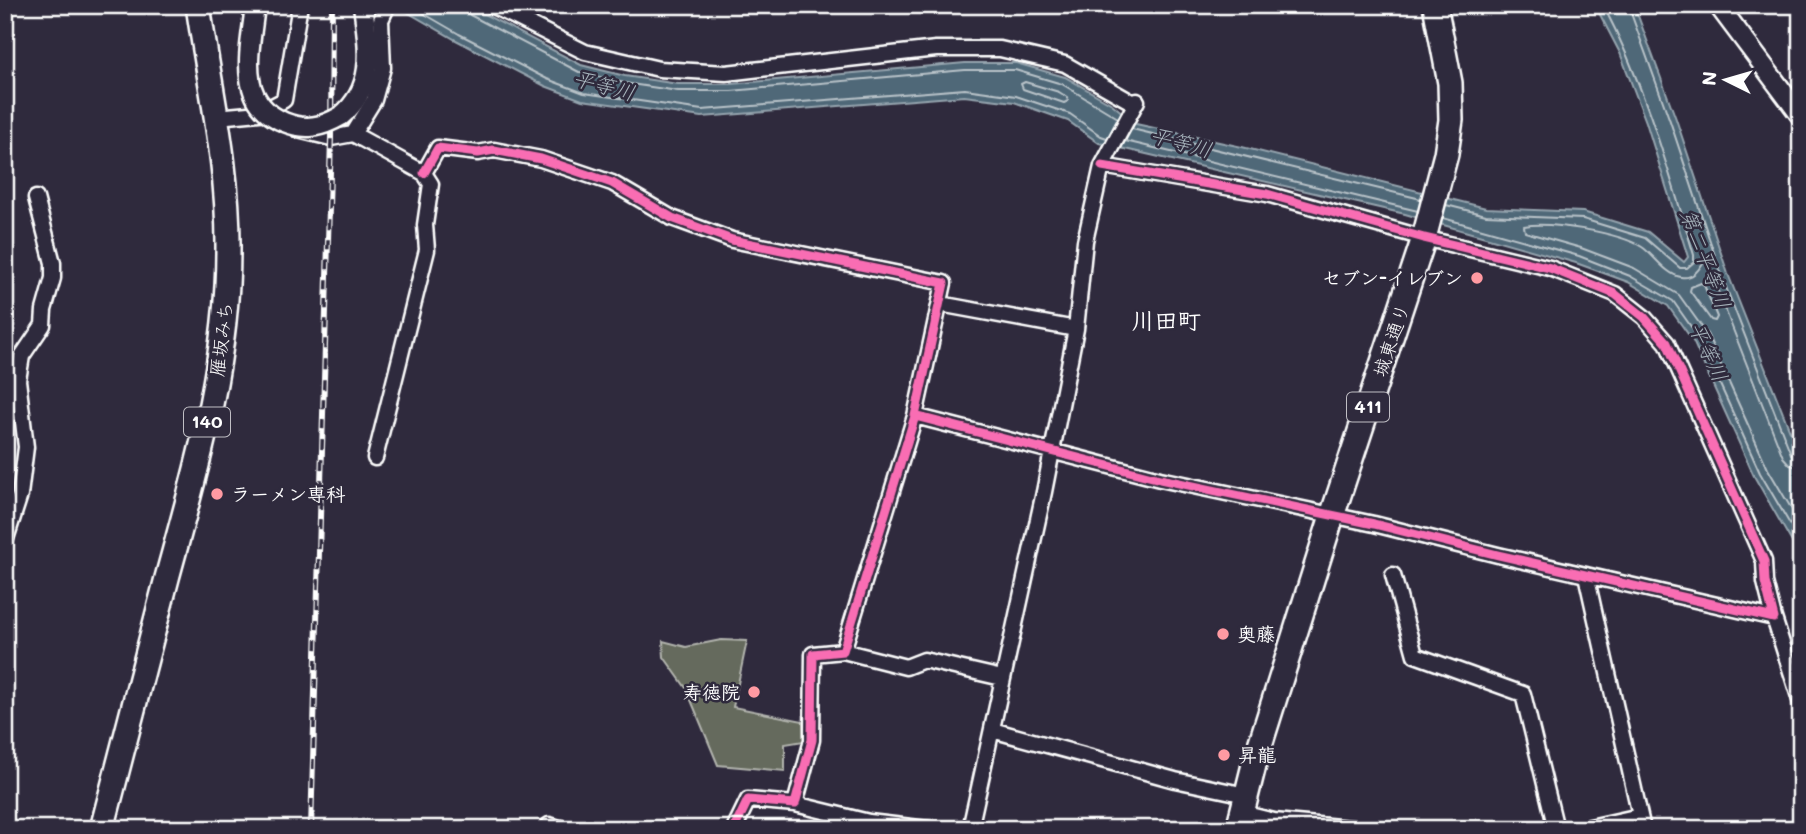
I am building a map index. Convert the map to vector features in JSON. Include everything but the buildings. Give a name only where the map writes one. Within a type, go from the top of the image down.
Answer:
[{"type":"highway","name":"雁坂みち","points":[[102,829],[200,452],[222,347],[228,220],[223,154],[198,5]]},
{"type":"highway","name":"城東通り","points":[[1242,812],[1332,516],[1425,235],[1446,154],[1451,120],[1450,83],[1435,5]]},
{"type":"street","points":[[255,5],[249,61],[251,86],[261,106],[275,118],[308,128],[318,127],[341,116],[362,93],[367,66],[363,5]]},
{"type":"street","points":[[217,117],[258,113],[284,100],[300,5]]},
{"type":"street","points":[[491,5],[585,52],[659,69],[726,72],[936,49],[1000,49],[1065,64],[1135,104],[1102,166],[1085,241],[1076,329],[970,829]]},
{"type":"street","points":[[1718,5],[1801,116]]},
{"type":"street","points":[[353,134],[374,100],[383,68],[381,20],[388,6]]},
{"type":"street","points":[[258,113],[274,123],[324,137],[353,134],[424,173],[431,184],[425,225],[427,250],[375,458]]},
{"type":"street","points":[[424,173],[438,148],[478,153],[494,150],[541,159],[612,183],[672,218],[732,240],[944,283],[915,416],[843,651]]},
{"type":"street","points":[[1102,166],[1267,194],[1550,268],[1615,294],[1644,317],[1667,343],[1764,561],[1765,582],[1774,618],[1801,703]]},
{"type":"street","points":[[5,542],[20,495],[26,447],[18,380],[22,356],[43,325],[44,310],[53,278],[52,263],[36,198]]},
{"type":"street","points":[[940,304],[1076,329]]},
{"type":"street","points":[[915,416],[1160,479],[1374,523],[1774,618]]},
{"type":"street","points":[[1393,575],[1415,655],[1523,694],[1556,829]]},
{"type":"street","points":[[1581,829],[1642,822],[1586,575]]},
{"type":"street","points":[[795,804],[812,740],[813,654],[843,651],[905,667],[924,660],[1002,678]]},
{"type":"street","points":[[992,730],[1174,780],[1242,812],[1274,821],[1360,829]]},
{"type":"street","points":[[734,829],[748,800],[795,804],[869,822],[928,829]]},
{"type":"street","points":[[549,829],[549,825],[563,829]]},
{"type":"green space","points":[[721,640],[747,641],[733,707],[803,721],[804,741],[785,744],[785,771],[718,765],[686,688],[664,657],[663,641],[686,647]]},
{"type":"water","points":[[395,5],[467,5],[581,65],[625,76],[678,84],[731,84],[965,63],[1016,63],[1065,77],[1112,104],[1136,124],[1242,147],[1486,208],[1583,212],[1648,232],[1684,262],[1688,257],[1646,122],[1620,53],[1595,5],[1634,5],[1728,274],[1801,459],[1801,565],[1793,544],[1754,476],[1693,341],[1668,306],[1628,282],[1576,263],[1405,214],[1099,143],[1068,121],[1014,102],[964,96],[702,117],[582,100],[545,86]]},
{"type":"railway","points":[[311,829],[331,138],[332,5]]},
{"type":"cycle path","points":[[424,173],[438,148],[478,153],[494,150],[541,159],[612,183],[672,218],[732,240],[944,283],[915,416],[843,651],[813,654],[812,740],[795,804],[748,800],[734,829]]},
{"type":"cycle path","points":[[915,416],[1160,479],[1374,524],[1774,618],[1765,582],[1764,561],[1667,343],[1644,317],[1615,294],[1550,268],[1424,238],[1267,194],[1102,166]]},
{"type":"place","name":"セブン-イレブン","points":[[1477,278]]},
{"type":"place","name":"ラーメン専科","points":[[217,494]]},
{"type":"place","name":"奥藤","points":[[1223,634]]},
{"type":"place","name":"寿徳院","points":[[754,692]]},
{"type":"place","name":"昇龍","points":[[1224,755]]},
{"type":"district","name":"川田町","points":[[1166,321]]},
{"type":"water label","name":"平等川","points":[[604,86]]},
{"type":"water label","name":"平等川","points":[[1181,143]]},
{"type":"water label","name":"第二平等川","points":[[1705,259]]},
{"type":"water label","name":"平等川","points":[[1708,352]]}]
